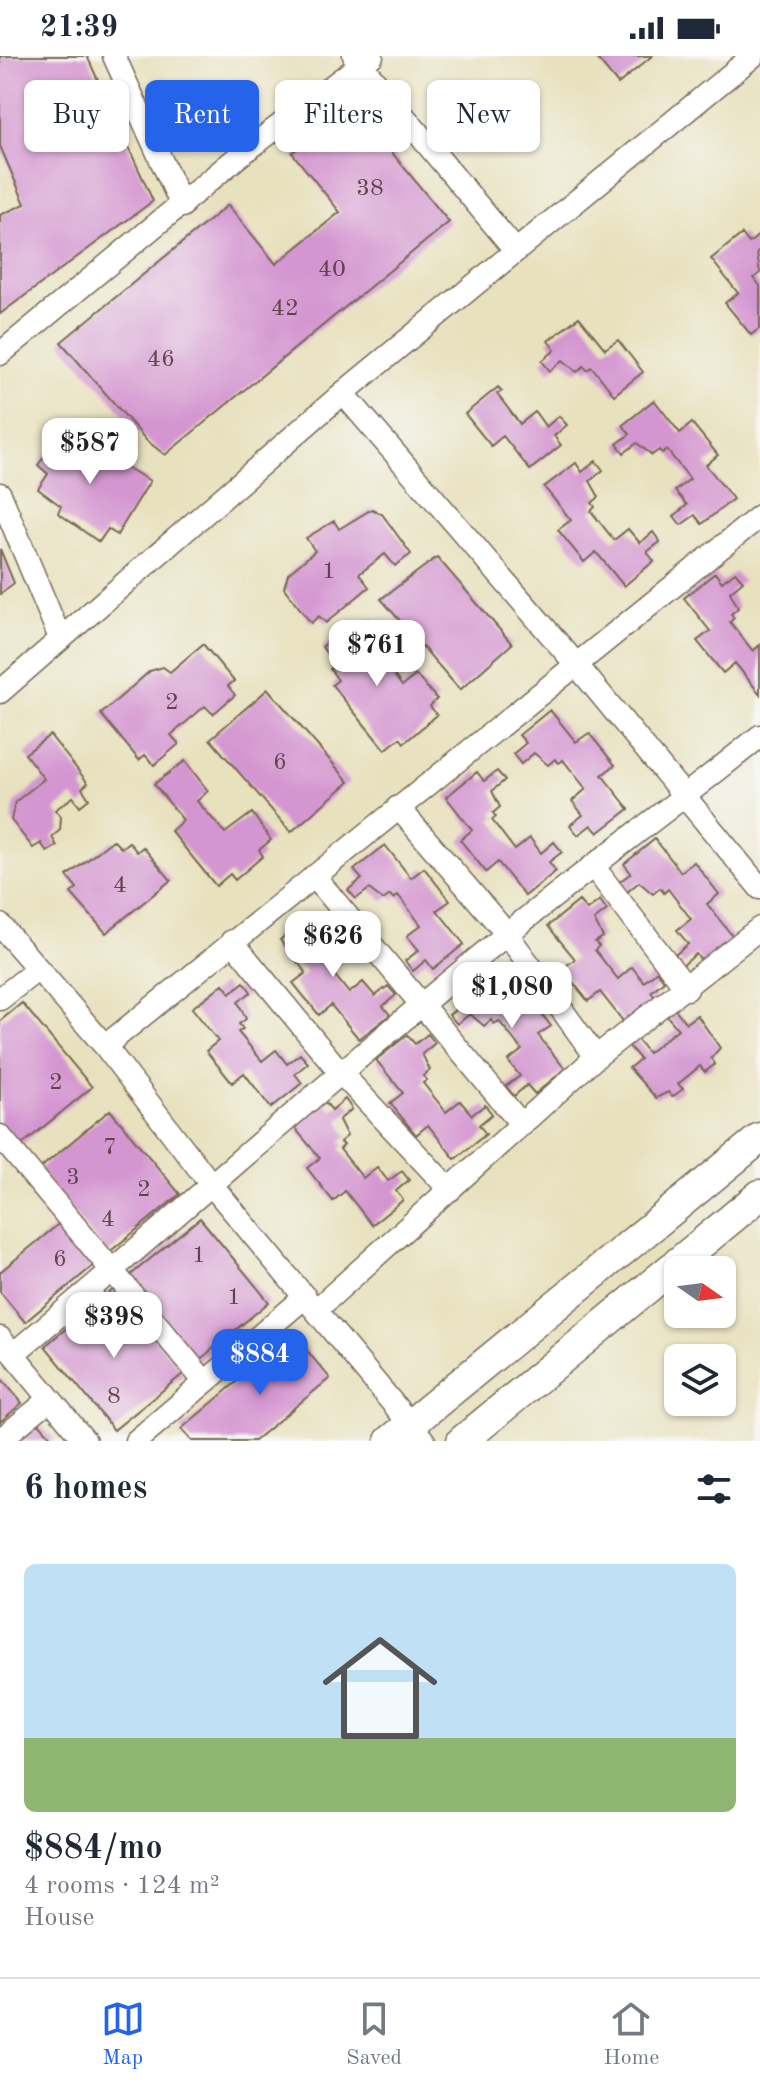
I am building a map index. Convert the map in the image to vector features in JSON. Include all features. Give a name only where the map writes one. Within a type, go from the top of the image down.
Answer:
[{"type":"main road","points":[[408,1436],[760,1138]]},
{"type":"main road","points":[[462,1441],[760,1195]]},
{"type":"street","points":[[114,56],[182,206]]},
{"type":"street","points":[[0,692],[343,393],[753,56]]},
{"type":"street","points":[[0,354],[239,156],[362,59],[516,251]]},
{"type":"street","points":[[343,393],[575,663],[760,888]]},
{"type":"street","points":[[0,494],[60,638]]},
{"type":"street","points":[[105,1046],[760,516]]},
{"type":"street","points":[[85,1441],[7,1346],[111,1273],[340,1072],[507,934],[760,736]]},
{"type":"street","points":[[398,807],[507,934],[596,1057]]},
{"type":"street","points":[[593,866],[687,989]]},
{"type":"street","points":[[314,876],[522,1125]]},
{"type":"street","points":[[0,925],[105,1046],[210,1183],[311,1303],[408,1436]]},
{"type":"street","points":[[136,1441],[205,1382],[311,1303],[450,1190],[596,1057],[687,989],[760,928]]},
{"type":"street","points":[[232,941],[340,1072],[450,1190]]},
{"type":"street","points":[[0,999],[38,969]]},
{"type":"street","points":[[0,1136],[111,1273],[205,1382]]},
{"type":"street","points":[[0,1440],[50,1399]]},
{"type":"building","points":[[0,56],[87,56],[98,80],[24,80],[24,152],[129,152],[129,148],[153,201],[0,314],[0,215],[25,204],[0,146]]},
{"type":"building","points":[[595,56],[652,56],[618,84]]},
{"type":"building","points":[[391,152],[449,222],[165,455],[146,440],[61,342],[228,205],[276,264],[340,212],[292,153]]},
{"type":"building","points":[[742,234],[749,243],[760,234],[760,250],[757,253],[760,273],[754,278],[760,286],[760,328],[751,335],[725,303],[738,293],[711,259]]},
{"type":"building","points":[[579,317],[605,349],[618,340],[643,372],[614,395],[592,367],[587,370],[584,366],[577,372],[563,360],[550,371],[542,361],[555,350],[548,341]]},
{"type":"building","points":[[498,387],[502,391],[497,394],[520,424],[535,412],[546,427],[559,416],[567,425],[554,436],[561,445],[530,470],[503,436],[491,446],[465,414]]},
{"type":"building","points":[[654,400],[680,433],[692,423],[718,455],[706,465],[733,499],[702,524],[695,515],[681,525],[674,516],[687,505],[675,491],[690,479],[667,450],[662,453],[659,450],[652,455],[637,443],[624,453],[617,444],[630,434],[623,425]]},
{"type":"building","points":[[64,430],[150,481],[117,535],[108,529],[99,542],[58,513],[61,506],[38,489],[48,474],[38,465]]},
{"type":"building","points":[[596,461],[603,470],[590,481],[599,497],[592,503],[595,507],[591,511],[614,540],[628,529],[640,543],[653,532],[660,542],[647,552],[654,561],[624,586],[596,552],[584,562],[558,530],[571,520],[544,487],[576,463],[582,472]]},
{"type":"building","points":[[372,509],[382,514],[411,554],[395,566],[385,554],[359,574],[369,587],[326,623],[319,616],[311,623],[284,588],[288,574],[315,551],[306,538],[334,521],[339,529]]},
{"type":"building","points":[[0,549],[14,583],[0,594]]},
{"type":"building","points":[[437,557],[512,644],[460,690],[381,599]]},
{"type":"building","points":[[735,572],[743,581],[730,592],[738,608],[731,614],[734,618],[730,622],[753,651],[760,645],[760,694],[735,663],[723,673],[697,641],[710,631],[684,598],[715,573],[722,582]]},
{"type":"building","points":[[368,619],[375,628],[365,636],[402,686],[416,675],[437,699],[430,706],[437,715],[404,743],[400,738],[385,750],[332,685],[338,680],[330,669],[335,665],[322,647],[351,623],[355,629]]},
{"type":"building","points":[[203,644],[234,681],[228,686],[235,695],[213,714],[205,706],[171,735],[179,744],[154,765],[145,755],[139,760],[101,714],[150,671],[163,667],[170,672]]},
{"type":"building","points":[[268,689],[349,782],[291,832],[210,739]]},
{"type":"building","points":[[550,710],[576,742],[589,733],[615,765],[602,775],[629,809],[598,833],[591,825],[578,835],[570,825],[583,815],[572,801],[586,789],[563,760],[559,763],[555,759],[548,765],[534,753],[521,764],[513,754],[526,743],[519,735]]},
{"type":"building","points":[[50,735],[88,783],[82,788],[89,799],[80,806],[73,797],[55,810],[61,817],[60,830],[52,837],[57,846],[47,852],[41,843],[33,848],[11,820],[15,802],[44,779],[25,754]]},
{"type":"building","points":[[185,761],[208,791],[197,801],[225,833],[252,813],[271,840],[259,850],[263,856],[235,880],[230,874],[216,886],[171,831],[183,820],[154,784]]},
{"type":"building","points":[[497,771],[505,780],[492,791],[500,807],[493,813],[496,817],[492,820],[515,850],[530,838],[541,853],[554,842],[562,852],[549,862],[556,871],[525,896],[498,862],[486,872],[460,840],[472,830],[446,797],[477,772],[484,781]]},
{"type":"building","points":[[655,839],[681,872],[694,862],[719,894],[707,904],[734,938],[703,963],[696,954],[683,965],[675,955],[688,944],[677,930],[691,919],[668,889],[664,893],[660,888],[653,894],[639,882],[626,893],[618,883],[631,873],[624,864]]},
{"type":"building","points":[[113,840],[121,848],[129,842],[137,852],[143,847],[171,880],[106,933],[71,893],[77,888],[67,876]]},
{"type":"building","points":[[385,845],[411,878],[424,868],[450,901],[437,910],[464,944],[433,969],[426,960],[413,971],[405,961],[419,950],[407,936],[421,925],[398,895],[394,899],[390,895],[383,900],[369,889],[356,899],[348,890],[362,879],[354,870]]},
{"type":"building","points":[[600,900],[607,910],[594,920],[603,937],[595,942],[599,946],[595,950],[618,979],[632,967],[644,982],[657,971],[664,981],[651,992],[658,1001],[627,1026],[600,992],[588,1001],[562,969],[575,959],[548,926],[579,901],[587,910]]},
{"type":"building","points":[[331,914],[339,924],[326,934],[334,951],[327,956],[330,960],[326,964],[349,993],[363,982],[375,996],[388,986],[396,995],[383,1006],[390,1015],[359,1039],[331,1005],[319,1015],[293,983],[306,973],[280,940],[311,915],[318,925]]},
{"type":"building","points":[[486,970],[512,1003],[525,993],[551,1026],[538,1035],[565,1069],[535,1094],[527,1085],[514,1096],[506,1086],[520,1076],[508,1061],[522,1050],[499,1021],[494,1024],[491,1020],[484,1026],[470,1014],[457,1024],[449,1015],[463,1004],[455,995]]},
{"type":"building","points":[[244,982],[251,992],[238,1002],[246,1019],[239,1024],[243,1029],[238,1032],[262,1061],[276,1050],[287,1064],[300,1054],[308,1063],[295,1074],[302,1083],[271,1108],[244,1073],[232,1083],[206,1051],[218,1041],[192,1008],[223,984],[230,993]]},
{"type":"building","points":[[22,1003],[92,1087],[19,1147],[0,1124],[0,1021]]},
{"type":"building","points":[[675,1009],[686,1023],[697,1015],[720,1048],[711,1058],[715,1064],[705,1072],[700,1066],[678,1084],[683,1089],[672,1097],[668,1092],[656,1098],[629,1068],[640,1059],[628,1045],[636,1038],[648,1053],[678,1029],[666,1015]]},
{"type":"building","points":[[428,1034],[435,1043],[422,1054],[430,1070],[423,1076],[427,1080],[423,1083],[446,1112],[460,1101],[472,1115],[485,1105],[492,1114],[479,1125],[486,1134],[455,1159],[428,1125],[416,1135],[390,1103],[403,1093],[376,1060],[407,1035],[415,1044]]},
{"type":"building","points":[[345,1099],[352,1109],[339,1120],[347,1136],[340,1142],[344,1145],[340,1149],[363,1178],[377,1167],[388,1181],[402,1171],[409,1180],[396,1191],[403,1200],[372,1225],[345,1191],[333,1201],[307,1168],[320,1158],[293,1126],[324,1101],[332,1110]]},
{"type":"building","points":[[110,1110],[180,1194],[107,1254],[38,1170]]},
{"type":"building","points":[[200,1218],[269,1302],[197,1362],[127,1278]]},
{"type":"building","points":[[60,1223],[94,1265],[25,1322],[0,1292],[0,1272]]},
{"type":"building","points":[[114,1289],[184,1373],[114,1430],[45,1346]]},
{"type":"building","points":[[293,1334],[330,1378],[254,1441],[192,1441],[181,1429]]},
{"type":"building","points":[[0,1377],[22,1403],[0,1422]]},
{"type":"building","points":[[37,1421],[55,1441],[14,1441]]}]
